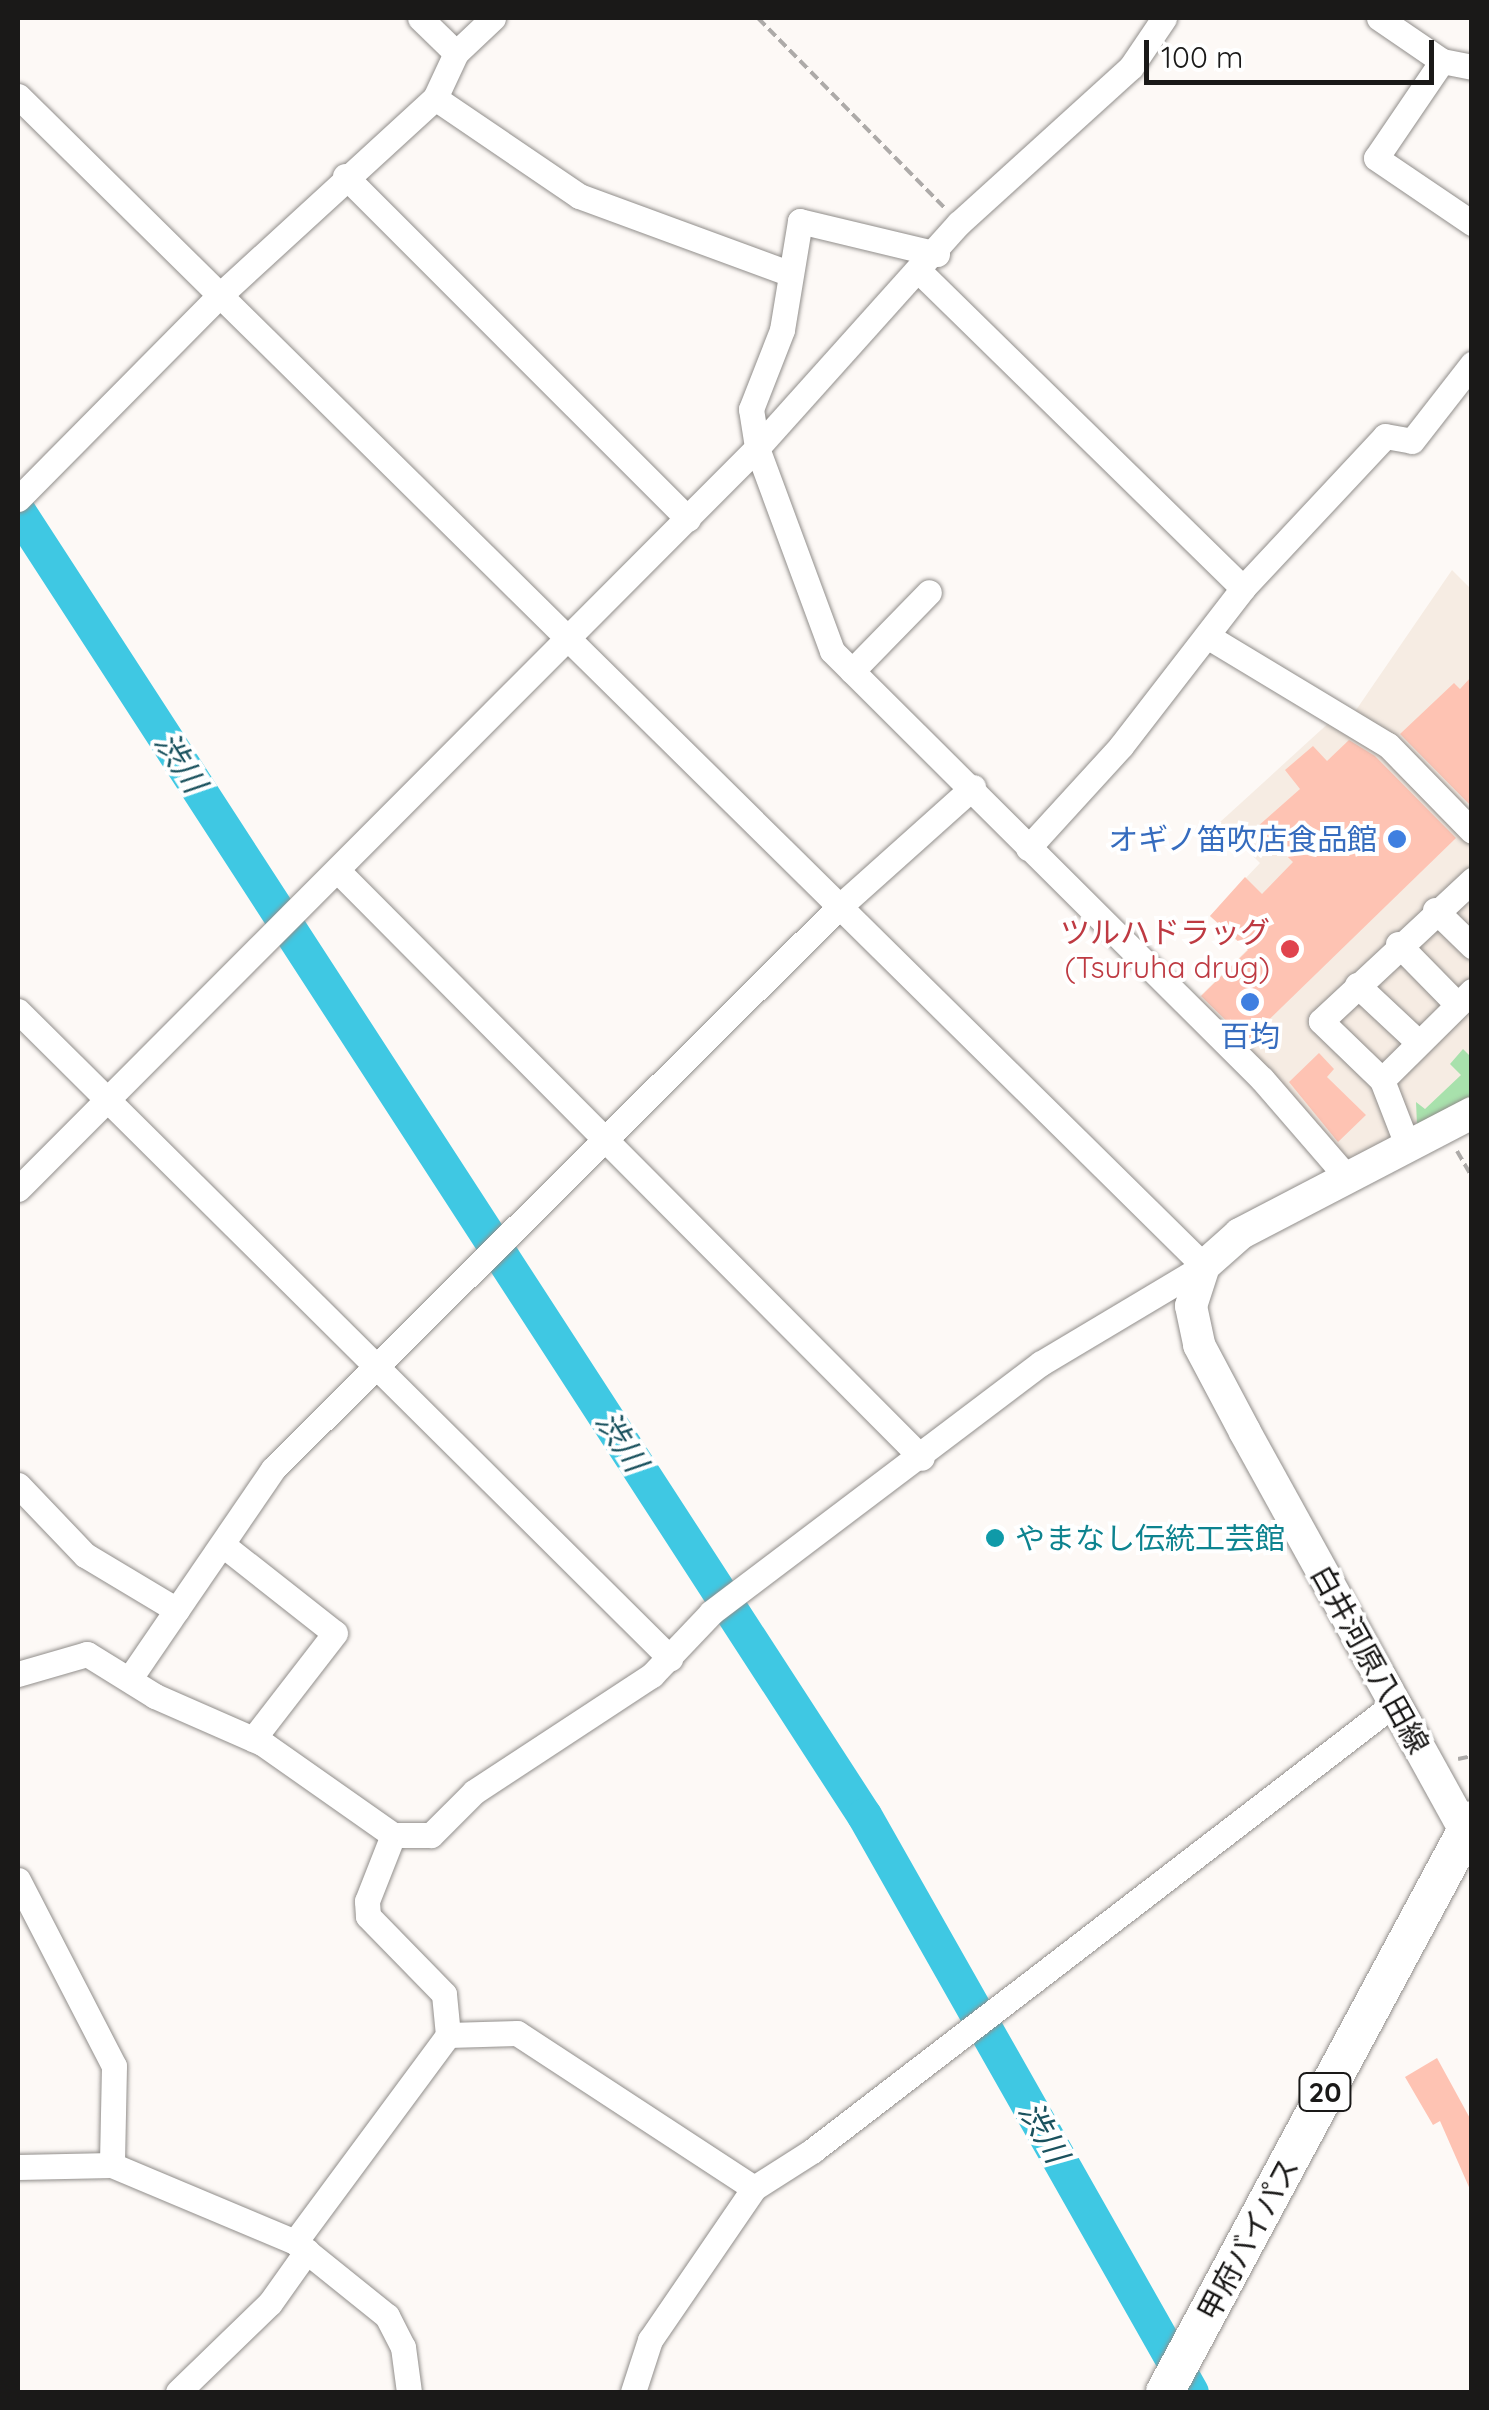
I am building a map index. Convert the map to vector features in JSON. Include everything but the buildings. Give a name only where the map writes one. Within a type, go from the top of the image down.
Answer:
[{"type":"highway","name":"甲府バイパス","points":[[1194,2375],[1469,1832]]},
{"type":"highway","name":"甲府バイパス","points":[[1166,2392],[1194,2375],[1472,1874]]},
{"type":"main road","points":[[1204,1266],[1240,1234],[1406,1142],[1457,1120]]},
{"type":"main road","name":"白井河原八田線","points":[[1204,1266],[1191,1306],[1200,1344],[1469,1832]]},
{"type":"street","points":[[420,18],[456,54]]},
{"type":"street","points":[[24,493],[219,296],[346,176],[436,98],[456,54],[493,18]]},
{"type":"street","points":[[18,1189],[688,519],[928,263],[960,223],[1130,67],[1164,18]]},
{"type":"street","points":[[1380,18],[1442,61],[1472,67]]},
{"type":"street","points":[[1442,61],[1376,158],[1472,223]]},
{"type":"street","points":[[18,96],[566,641],[1204,1266],[1041,1363],[922,1458],[711,1613],[670,1658],[474,1792],[431,1835],[393,1834],[252,1739],[155,1696],[87,1654],[18,1674]]},
{"type":"street","points":[[436,98],[578,196],[788,273]]},
{"type":"street","points":[[346,176],[688,519]]},
{"type":"street","points":[[1242,588],[928,263],[800,221],[788,273],[782,330],[751,410],[757,448],[812,607],[832,650],[1289,1107],[1347,1177]]},
{"type":"street","points":[[1028,848],[1121,746],[1242,588],[1385,436],[1412,441],[1472,364]]},
{"type":"street","points":[[852,671],[929,592]]},
{"type":"street","points":[[1207,636],[1388,746],[1472,832]]},
{"type":"street","points":[[130,1678],[273,1468],[839,907],[972,787]]},
{"type":"street","points":[[336,870],[922,1458]]},
{"type":"street","points":[[1406,1142],[1382,1080],[1321,1021],[1398,944],[1472,880]]},
{"type":"street","points":[[1435,910],[1472,946]]},
{"type":"street","points":[[1382,1080],[1464,998],[1398,944]]},
{"type":"street","points":[[1357,985],[1418,1042]]},
{"type":"street","points":[[18,1011],[670,1658]]},
{"type":"street","points":[[18,1485],[85,1555],[177,1610]]},
{"type":"street","points":[[223,1545],[335,1633],[252,1739]]},
{"type":"street","points":[[633,2392],[650,2340],[754,2188],[812,2151],[1394,1702]]},
{"type":"street","points":[[178,2392],[270,2302],[301,2246],[448,2035],[444,1994],[368,1916],[367,1902],[393,1834]]},
{"type":"street","points":[[18,1880],[114,2066],[112,2165]]},
{"type":"street","points":[[448,2035],[517,2033],[754,2188]]},
{"type":"street","points":[[18,2168],[112,2165],[301,2246],[387,2316],[404,2347],[409,2392]]},
{"type":"path","points":[[758,18],[960,223]]},
{"type":"path","points":[[1457,1120],[1472,1178]]},
{"type":"path","points":[[1458,1759],[1472,1756]]},
{"type":"shaded area","points":[[1452,570],[1472,590],[1471,1101],[1347,1160],[1192,1004],[1247,950],[1210,916],[1260,863],[1219,823],[1333,719],[1354,713]]},
{"type":"green space","points":[[1463,1049],[1471,1057],[1471,1101],[1417,1125],[1416,1102],[1425,1109],[1461,1075],[1450,1064]]},
{"type":"waterway","name":"渋川","points":[[18,511],[864,1815],[1191,2392]]},
{"type":"place","name":"オギノ笛吹店食品館","points":[[1397,839]]},
{"type":"place","name":"ツルハドラッグ (Tsuruha drug)","points":[[1290,949]]},
{"type":"place","name":"百均","points":[[1250,1002]]},
{"type":"place","name":"やまなし伝統工芸館","points":[[995,1538]]}]
